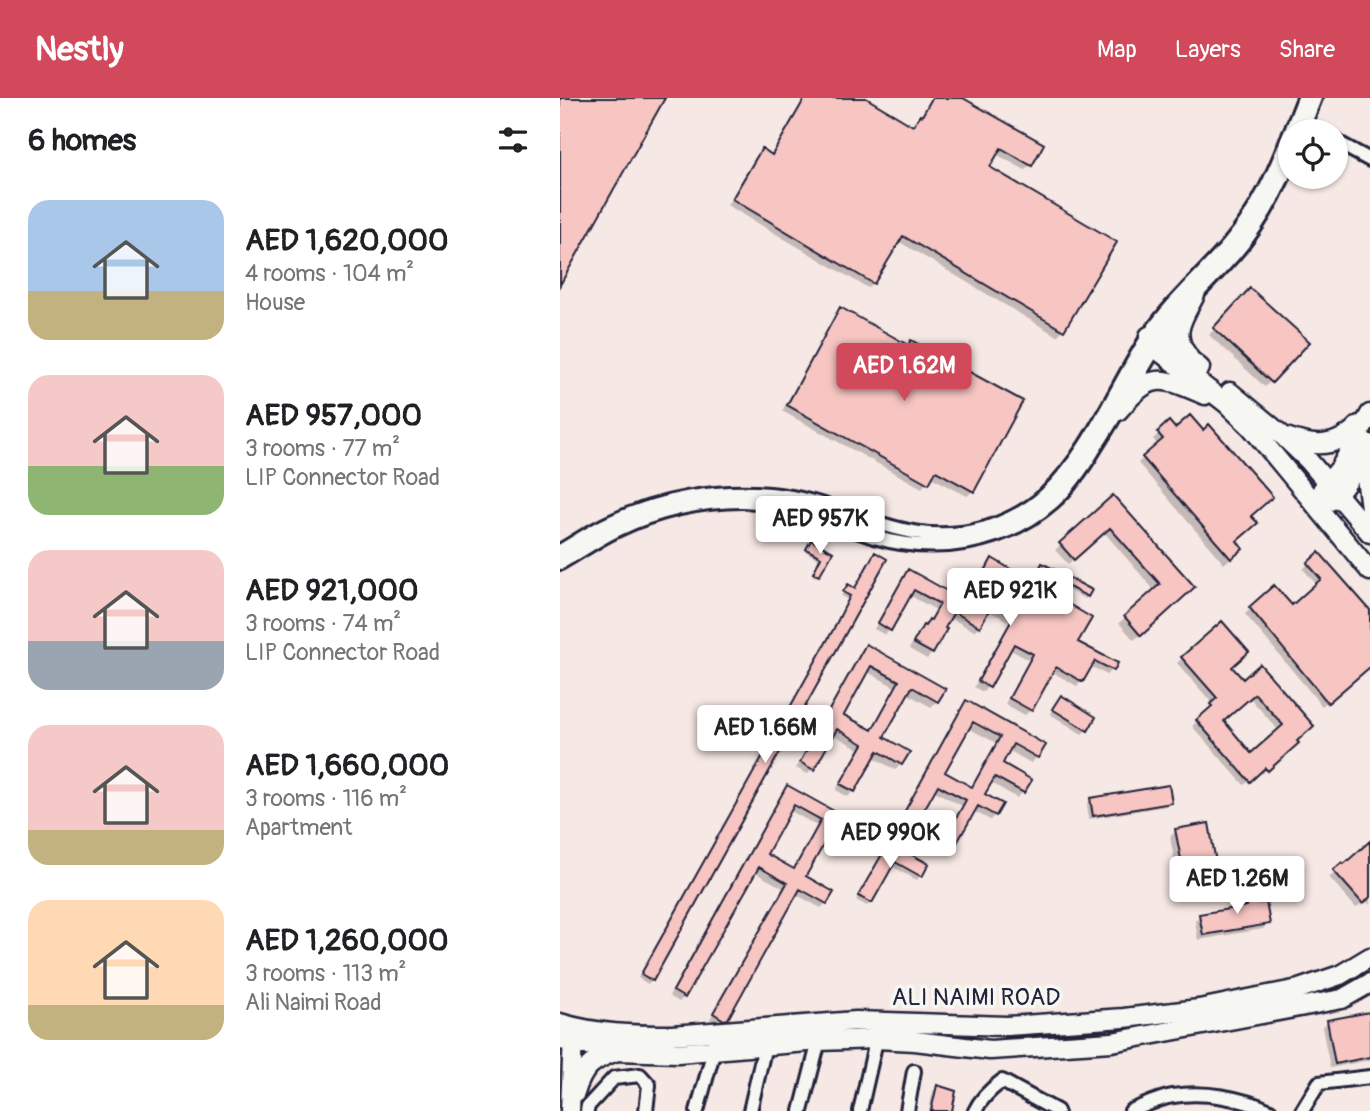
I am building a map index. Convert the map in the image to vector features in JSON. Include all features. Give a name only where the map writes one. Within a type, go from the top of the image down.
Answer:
[{"type":"main road","points":[[1192,362],[1184,351],[1179,336],[1181,322],[1195,295]]},
{"type":"main road","points":[[1155,340],[1192,362],[1283,436],[1308,460],[1370,533]]},
{"type":"main road","points":[[1155,340],[1251,427],[1370,571]]},
{"type":"main road","points":[[1118,411],[1134,392],[1155,380],[1174,382],[1227,404]]},
{"type":"main road","points":[[1283,436],[1314,445],[1338,441],[1370,415]]},
{"type":"main road","points":[[1333,489],[1340,468],[1370,415]]},
{"type":"main road","points":[[1316,505],[1333,489],[1348,482],[1370,444]]},
{"type":"main road","points":[[1370,454],[1366,477],[1370,508]]},
{"type":"main road","name":"ALI NAIMI ROAD","points":[[878,1030],[1007,1026],[1124,1018],[1199,1009],[1299,989],[1340,975],[1370,957]]},
{"type":"main road","name":"ALI NAIMI ROAD","points":[[567,1035],[644,1035],[766,1046],[856,1021],[915,1041],[990,1050],[1112,1042],[1342,999],[1370,983]]},
{"type":"main road","name":"ALI NAIMI ROAD","points":[[567,1035],[617,1051],[678,1053],[767,1027],[818,1032]]},
{"type":"main road","points":[[567,1035],[571,1079],[570,1105]]},
{"type":"main road","points":[[570,1105],[584,1072],[596,1059],[617,1051]]},
{"type":"main road","points":[[560,1086],[570,1105]]},
{"type":"street","points":[[1298,119],[1304,98]]},
{"type":"street","points":[[1302,119],[1315,98]]},
{"type":"street","points":[[1348,148],[1370,160]]},
{"type":"street","points":[[560,564],[619,529],[674,510],[701,504],[769,504],[801,510],[873,536],[927,546],[974,542],[1014,529],[1035,516],[1067,488],[1081,470],[1118,411],[1155,340],[1168,308],[1230,242],[1253,212],[1278,165]]},
{"type":"street","points":[[560,551],[611,522],[636,512],[690,497],[720,494],[761,493],[801,499],[887,527],[935,535],[958,534],[993,526],[1012,517],[1030,507],[1060,480],[1155,340],[1251,233],[1278,189]]},
{"type":"street","points":[[750,1111],[766,1046],[767,1027]]},
{"type":"street","points":[[859,1111],[878,1030]]},
{"type":"street","points":[[801,1111],[818,1032]]},
{"type":"street","points":[[697,1111],[714,1041]]},
{"type":"street","points":[[907,1111],[914,1071]]},
{"type":"street","points":[[570,1105],[588,1106],[614,1078],[640,1075],[649,1085],[646,1111]]},
{"type":"street","points":[[1302,1111],[1318,1083],[1370,1077]]},
{"type":"street","points":[[975,1111],[992,1088],[1002,1081],[1057,1111]]},
{"type":"street","points":[[1131,1111],[1172,1096],[1200,1095],[1228,1097],[1270,1111]]},
{"type":"street","points":[[1026,1111],[1031,1096]]},
{"type":"building","points":[[560,98],[665,98],[560,285]]},
{"type":"building","points":[[805,98],[866,98],[913,126],[932,98],[963,98],[1044,144],[1032,166],[1001,148],[990,167],[1117,242],[1064,331],[903,236],[874,284],[732,199],[762,148],[772,155]]},
{"type":"building","points":[[1250,288],[1310,342],[1272,383],[1213,328]]},
{"type":"building","points":[[840,307],[908,345],[911,340],[1023,401],[974,492],[936,471],[929,484],[787,405]]},
{"type":"building","points":[[1190,415],[1203,430],[1209,424],[1273,497],[1251,516],[1258,523],[1237,541],[1243,549],[1231,559],[1142,457],[1163,439],[1157,432],[1169,421],[1175,428]]},
{"type":"building","points":[[1113,495],[1195,587],[1141,636],[1124,616],[1160,584],[1110,528],[1074,560],[1059,543]]},
{"type":"building","points":[[811,540],[833,552],[819,576],[813,573],[821,557],[806,549]]},
{"type":"building","points":[[875,552],[887,559],[653,981],[641,974],[833,630],[850,596],[843,592],[848,584],[855,588]]},
{"type":"building","points":[[1319,552],[1370,610],[1370,667],[1328,703],[1249,607],[1274,585],[1292,605],[1321,579],[1307,563]]},
{"type":"building","points":[[992,558],[1092,618],[1078,642],[1118,663],[1114,671],[1095,661],[1083,682],[1056,667],[1032,711],[1009,698],[1033,654],[1014,644],[990,688],[978,681],[1014,616],[992,605],[980,627],[954,612],[933,654],[913,643],[940,604],[914,590],[891,631],[878,623],[908,569],[976,607],[992,578],[984,573]]},
{"type":"building","points":[[1042,563],[1092,590],[1088,597],[1038,571]]},
{"type":"building","points":[[1222,621],[1249,652],[1232,667],[1243,679],[1260,664],[1314,726],[1268,771],[1265,768],[1250,782],[1196,720],[1217,698],[1181,657]],"holes":[[[1255,694],[1283,725],[1251,753],[1224,721]]]},
{"type":"building","points":[[866,644],[946,689],[938,702],[912,687],[884,737],[910,752],[902,765],[878,751],[855,792],[840,784],[863,744],[837,729],[814,770],[800,762]],"holes":[[[871,666],[899,681],[872,730],[844,715]]]},
{"type":"building","points":[[1061,695],[1096,717],[1088,731],[1052,709]]},
{"type":"building","points":[[966,700],[1046,745],[1038,758],[1013,744],[1003,763],[1032,780],[1024,793],[995,777],[985,794],[1003,804],[996,816],[978,806],[954,848],[943,842],[966,800],[938,785],[915,826],[901,818]],"holes":[[[973,722],[1000,737],[972,787],[945,772]]]},
{"type":"building","points":[[787,785],[870,831],[862,844],[833,828],[806,876],[834,892],[827,904],[800,889],[728,1019],[724,1020],[713,1013],[787,883],[759,867],[685,998],[673,991]],"holes":[[[794,805],[821,820],[794,869],[767,854]]]},
{"type":"building","points":[[1169,785],[1172,803],[1093,816],[1090,798]]},
{"type":"building","points":[[1209,823],[1217,868],[1184,874],[1175,829]]},
{"type":"building","points":[[1370,841],[1370,897],[1363,904],[1333,870]]},
{"type":"building","points":[[889,842],[929,864],[922,877],[895,862],[872,903],[858,896]]},
{"type":"building","points":[[1257,886],[1259,903],[1266,902],[1270,924],[1203,935],[1199,914],[1247,906],[1245,888]]},
{"type":"building","points":[[1370,1012],[1370,1057],[1335,1064],[1327,1020]]},
{"type":"building","points":[[937,1085],[956,1091],[952,1111],[931,1111]]}]
